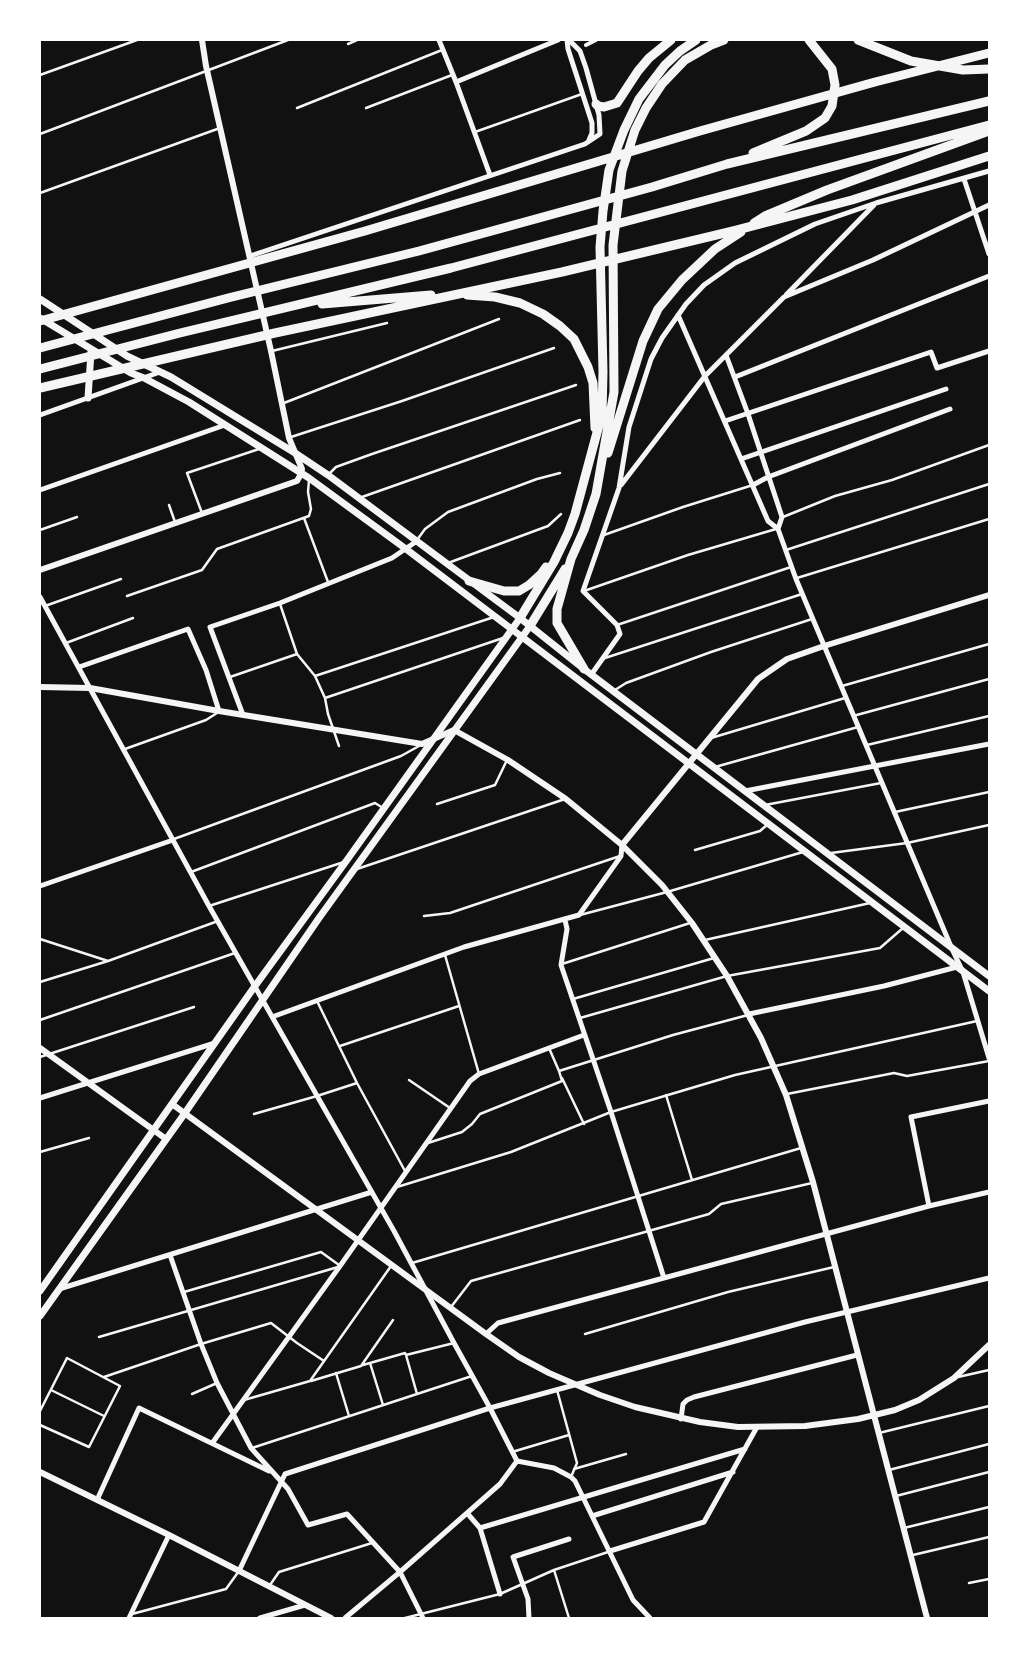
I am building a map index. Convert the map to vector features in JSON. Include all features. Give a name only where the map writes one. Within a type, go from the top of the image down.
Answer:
[{"type":"highway","points":[[596,104],[604,107],[617,103],[643,65],[671,40]]},
{"type":"highway","points":[[520,618],[550,569],[568,533],[575,514],[602,414],[603,372],[600,247],[609,170],[624,130],[639,99],[665,65],[696,40]]},
{"type":"highway","points":[[596,494],[614,392],[614,246],[622,171],[635,130],[646,108],[662,84],[685,60],[724,40]]},
{"type":"highway","points":[[727,164],[806,131],[825,118],[832,106],[836,85],[832,69],[809,40]]},
{"type":"highway","points":[[858,40],[912,62],[963,70],[989,69]]},
{"type":"highway","points":[[40,320],[365,231],[709,128],[989,53]]},
{"type":"highway","points":[[43,347],[228,298],[419,251],[575,209],[727,164],[989,101]]},
{"type":"highway","points":[[40,369],[451,268],[989,125]]},
{"type":"highway","points":[[530,626],[571,559],[584,530],[643,341],[658,309],[682,280],[715,249],[765,216],[827,190],[989,131]]},
{"type":"highway","points":[[40,388],[275,333],[562,272],[733,231],[852,200],[989,156]]},
{"type":"highway","points":[[292,306],[434,294],[476,295],[520,303],[549,318],[574,340],[588,367],[593,383],[595,438]]},
{"type":"highway","points":[[469,581],[504,591],[519,591],[529,586],[541,574],[568,533]]},
{"type":"highway","points":[[571,559],[557,609],[557,623],[588,672]]},
{"type":"main road","points":[[40,300],[127,356],[161,372],[328,475],[520,618],[588,672],[989,976]]},
{"type":"main road","points":[[40,320],[131,373],[189,402],[309,478],[495,616],[989,991]]},
{"type":"main road","points":[[88,398],[91,349]]},
{"type":"main road","points":[[40,1292],[255,986],[520,618]]},
{"type":"main road","points":[[40,1316],[185,1113],[353,870],[530,626]]},
{"type":"street","points":[[40,570],[297,481],[301,474],[302,469],[289,438],[272,351],[207,71],[202,40]]},
{"type":"street","points":[[439,40],[454,75],[490,175]]},
{"type":"street","points":[[456,82],[558,40]]},
{"type":"street","points":[[568,40],[568,49],[592,123],[590,140],[585,144]]},
{"type":"street","points":[[250,256],[585,144],[600,134],[600,121],[586,68],[580,51],[568,40]]},
{"type":"street","points":[[586,45],[596,40]]},
{"type":"street","points":[[588,672],[605,658],[620,634],[617,625],[583,591],[619,488],[630,427],[651,359],[662,338],[678,315],[704,285],[735,263],[815,224],[876,203],[989,171]]},
{"type":"street","points":[[964,178],[989,254]]},
{"type":"street","points":[[619,488],[705,376],[876,203]]},
{"type":"street","points":[[784,297],[873,260],[989,205]]},
{"type":"street","points":[[735,377],[989,276]]},
{"type":"street","points":[[678,315],[768,521],[778,529],[791,567],[845,698],[952,949],[978,1020],[989,1060]]},
{"type":"street","points":[[725,421],[931,352],[937,368],[989,351]]},
{"type":"street","points":[[726,355],[748,414],[782,517],[778,529]]},
{"type":"street","points":[[40,415],[161,372]]},
{"type":"street","points":[[741,459],[946,389]]},
{"type":"street","points":[[753,485],[950,409]]},
{"type":"street","points":[[40,490],[225,425]]},
{"type":"street","points":[[243,714],[210,627],[280,603],[392,558],[417,541]]},
{"type":"street","points":[[272,1017],[506,934],[580,915],[621,856],[622,846],[758,679],[787,659],[989,595]]},
{"type":"street","points":[[40,597],[209,906],[412,1263],[517,1461]]},
{"type":"street","points":[[79,667],[188,629],[206,670],[220,711]]},
{"type":"street","points":[[40,688],[90,688],[422,744],[454,730],[508,760],[566,799],[622,846],[667,892],[692,923],[727,976],[749,1014],[786,1095],[813,1182],[927,1618]]},
{"type":"street","points":[[745,791],[989,744]]},
{"type":"street","points":[[40,886],[174,840]]},
{"type":"street","points":[[564,920],[567,929],[561,965],[611,1112],[664,1278]]},
{"type":"street","points":[[749,1014],[960,970]]},
{"type":"street","points":[[213,1442],[290,1337],[470,1082],[478,1074],[584,1035]]},
{"type":"street","points":[[40,1098],[215,1043]]},
{"type":"street","points":[[40,1048],[166,1139]]},
{"type":"street","points":[[930,1206],[911,1117],[989,1101]]},
{"type":"street","points":[[172,1104],[317,1209],[427,1292],[519,1356],[600,1396],[635,1407],[681,1419],[757,1428],[814,1425],[873,1416],[895,1410],[919,1400],[954,1378],[989,1345]]},
{"type":"street","points":[[58,1289],[372,1192]]},
{"type":"street","points":[[486,1334],[498,1323],[930,1206],[989,1192]]},
{"type":"street","points":[[170,1255],[201,1344],[217,1383],[232,1415],[251,1448],[288,1489],[308,1525],[347,1514],[400,1572],[422,1616]]},
{"type":"street","points":[[239,1571],[285,1474],[490,1408],[724,1343],[989,1278]]},
{"type":"street","points":[[681,1419],[683,1404],[694,1397],[857,1355]]},
{"type":"street","points":[[97,1500],[139,1408],[213,1442],[273,1473]]},
{"type":"street","points":[[610,1552],[704,1522],[757,1428]]},
{"type":"street","points":[[480,1528],[745,1449]]},
{"type":"street","points":[[517,1461],[554,1468],[571,1476],[633,1600],[648,1617]]},
{"type":"street","points":[[345,1618],[500,1484],[517,1461]]},
{"type":"street","points":[[40,1472],[169,1535],[331,1618]]},
{"type":"street","points":[[592,1516],[733,1472]]},
{"type":"street","points":[[467,1513],[480,1528],[500,1594]]},
{"type":"street","points":[[130,1616],[169,1535]]},
{"type":"street","points":[[529,1618],[528,1599],[513,1557],[569,1539]]},
{"type":"street","points":[[260,1618],[305,1605]]},
{"type":"lane","points":[[40,75],[137,40]]},
{"type":"lane","points":[[40,134],[288,40]]},
{"type":"lane","points":[[348,44],[357,40]]},
{"type":"lane","points":[[297,108],[443,49]]},
{"type":"lane","points":[[366,108],[454,75]]},
{"type":"lane","points":[[474,132],[583,94]]},
{"type":"lane","points":[[40,193],[221,127]]},
{"type":"lane","points":[[282,404],[499,319]]},
{"type":"lane","points":[[272,351],[387,323]]},
{"type":"lane","points":[[289,438],[554,348]]},
{"type":"lane","points":[[328,475],[336,467],[576,385]]},
{"type":"lane","points":[[359,498],[580,420]]},
{"type":"lane","points":[[782,517],[835,496],[892,480],[989,445]]},
{"type":"lane","points":[[202,513],[187,473],[262,448]]},
{"type":"lane","points":[[417,541],[425,529],[448,512],[536,479],[560,473]]},
{"type":"lane","points":[[126,596],[202,570],[217,549],[304,518],[311,513],[308,492],[309,478]]},
{"type":"lane","points":[[786,550],[989,484]]},
{"type":"lane","points":[[603,536],[683,507],[753,485]]},
{"type":"lane","points":[[169,504],[175,522]]},
{"type":"lane","points":[[447,564],[452,560],[548,526],[561,514]]},
{"type":"lane","points":[[40,530],[77,517]]},
{"type":"lane","points":[[304,518],[329,584]]},
{"type":"lane","points":[[796,579],[989,519]]},
{"type":"lane","points":[[583,591],[688,555],[778,529]]},
{"type":"lane","points":[[617,625],[791,567]]},
{"type":"lane","points":[[45,606],[121,579]]},
{"type":"lane","points":[[605,658],[802,594]]},
{"type":"lane","points":[[280,603],[297,654],[315,676],[325,698],[328,714],[339,746]]},
{"type":"lane","points":[[315,676],[495,616]]},
{"type":"lane","points":[[66,644],[134,618]]},
{"type":"lane","points":[[614,691],[626,683],[685,661],[813,619]]},
{"type":"lane","points":[[325,698],[507,637]]},
{"type":"lane","points":[[841,686],[989,644]]},
{"type":"lane","points":[[230,677],[297,654]]},
{"type":"lane","points":[[853,716],[989,679]]},
{"type":"lane","points":[[708,739],[845,698]]},
{"type":"lane","points":[[123,750],[206,720],[220,711]]},
{"type":"lane","points":[[865,745],[989,716]]},
{"type":"lane","points":[[714,767],[858,727]]},
{"type":"lane","points":[[174,840],[401,756],[422,744]]},
{"type":"lane","points":[[437,804],[495,785],[508,760]]},
{"type":"lane","points":[[763,805],[882,783]]},
{"type":"lane","points":[[894,812],[989,792]]},
{"type":"lane","points":[[353,870],[566,799]]},
{"type":"lane","points":[[191,872],[375,803],[383,808]]},
{"type":"lane","points":[[695,850],[760,831],[768,823]]},
{"type":"lane","points":[[828,854],[907,843],[989,825]]},
{"type":"lane","points":[[580,915],[667,892],[805,851]]},
{"type":"lane","points":[[424,916],[450,913],[621,856]]},
{"type":"lane","points":[[209,906],[347,860]]},
{"type":"lane","points":[[704,940],[872,902]]},
{"type":"lane","points":[[40,982],[108,961],[218,921]]},
{"type":"lane","points":[[561,965],[692,923]]},
{"type":"lane","points":[[579,1018],[727,976],[880,948],[904,927]]},
{"type":"lane","points":[[40,939],[108,961]]},
{"type":"lane","points":[[40,1020],[236,952]]},
{"type":"lane","points":[[445,955],[478,1074]]},
{"type":"lane","points":[[572,999],[715,958]]},
{"type":"lane","points":[[317,1001],[405,1173]]},
{"type":"lane","points":[[340,1046],[459,1006]]},
{"type":"lane","points":[[40,1057],[194,1007]]},
{"type":"lane","points":[[559,1071],[673,1035],[749,1014]]},
{"type":"lane","points":[[395,1188],[511,1152],[611,1112],[666,1095],[761,1068],[978,1020]]},
{"type":"lane","points":[[549,1047],[584,1124]]},
{"type":"lane","points":[[786,1095],[894,1073],[907,1076],[989,1060]]},
{"type":"lane","points":[[426,1144],[462,1132],[480,1114],[562,1081],[559,1071]]},
{"type":"lane","points":[[409,1080],[451,1108]]},
{"type":"lane","points":[[254,1114],[317,1096],[357,1082]]},
{"type":"lane","points":[[666,1095],[692,1180]]},
{"type":"lane","points":[[40,1152],[89,1138]]},
{"type":"lane","points":[[412,1263],[802,1147]]},
{"type":"lane","points":[[450,1308],[471,1281],[709,1214],[722,1204],[813,1182]]},
{"type":"lane","points":[[183,1293],[321,1252],[340,1266]]},
{"type":"lane","points":[[310,1381],[391,1265]]},
{"type":"lane","points":[[99,1336],[340,1266]]},
{"type":"lane","points":[[585,1334],[728,1292],[834,1267]]},
{"type":"lane","points":[[361,1366],[393,1320]]},
{"type":"lane","points":[[104,1377],[201,1344],[271,1323],[324,1360]]},
{"type":"lane","points":[[406,1356],[454,1342]]},
{"type":"lane","points":[[243,1400],[405,1353],[417,1394]]},
{"type":"lane","points":[[40,1411],[67,1358],[120,1386],[89,1447],[40,1424]]},
{"type":"lane","points":[[370,1363],[383,1405]]},
{"type":"lane","points":[[954,1378],[989,1370]]},
{"type":"lane","points":[[336,1373],[349,1416]]},
{"type":"lane","points":[[251,1448],[472,1376]]},
{"type":"lane","points":[[192,1394],[217,1383]]},
{"type":"lane","points":[[51,1390],[104,1416]]},
{"type":"lane","points":[[557,1390],[577,1463],[571,1476]]},
{"type":"lane","points":[[878,1434],[989,1406]]},
{"type":"lane","points":[[512,1452],[569,1435]]},
{"type":"lane","points":[[888,1470],[989,1444]]},
{"type":"lane","points":[[574,1469],[626,1454]]},
{"type":"lane","points":[[895,1497],[989,1472]]},
{"type":"lane","points":[[903,1529],[989,1507]]},
{"type":"lane","points":[[910,1556],[989,1537]]},
{"type":"lane","points":[[269,1586],[279,1572],[372,1543]]},
{"type":"lane","points":[[405,1618],[422,1616],[500,1594],[554,1570],[610,1552]]},
{"type":"lane","points":[[554,1570],[569,1618]]},
{"type":"lane","points":[[130,1616],[226,1589],[239,1571]]},
{"type":"lane","points":[[970,1584],[989,1579]]}]
